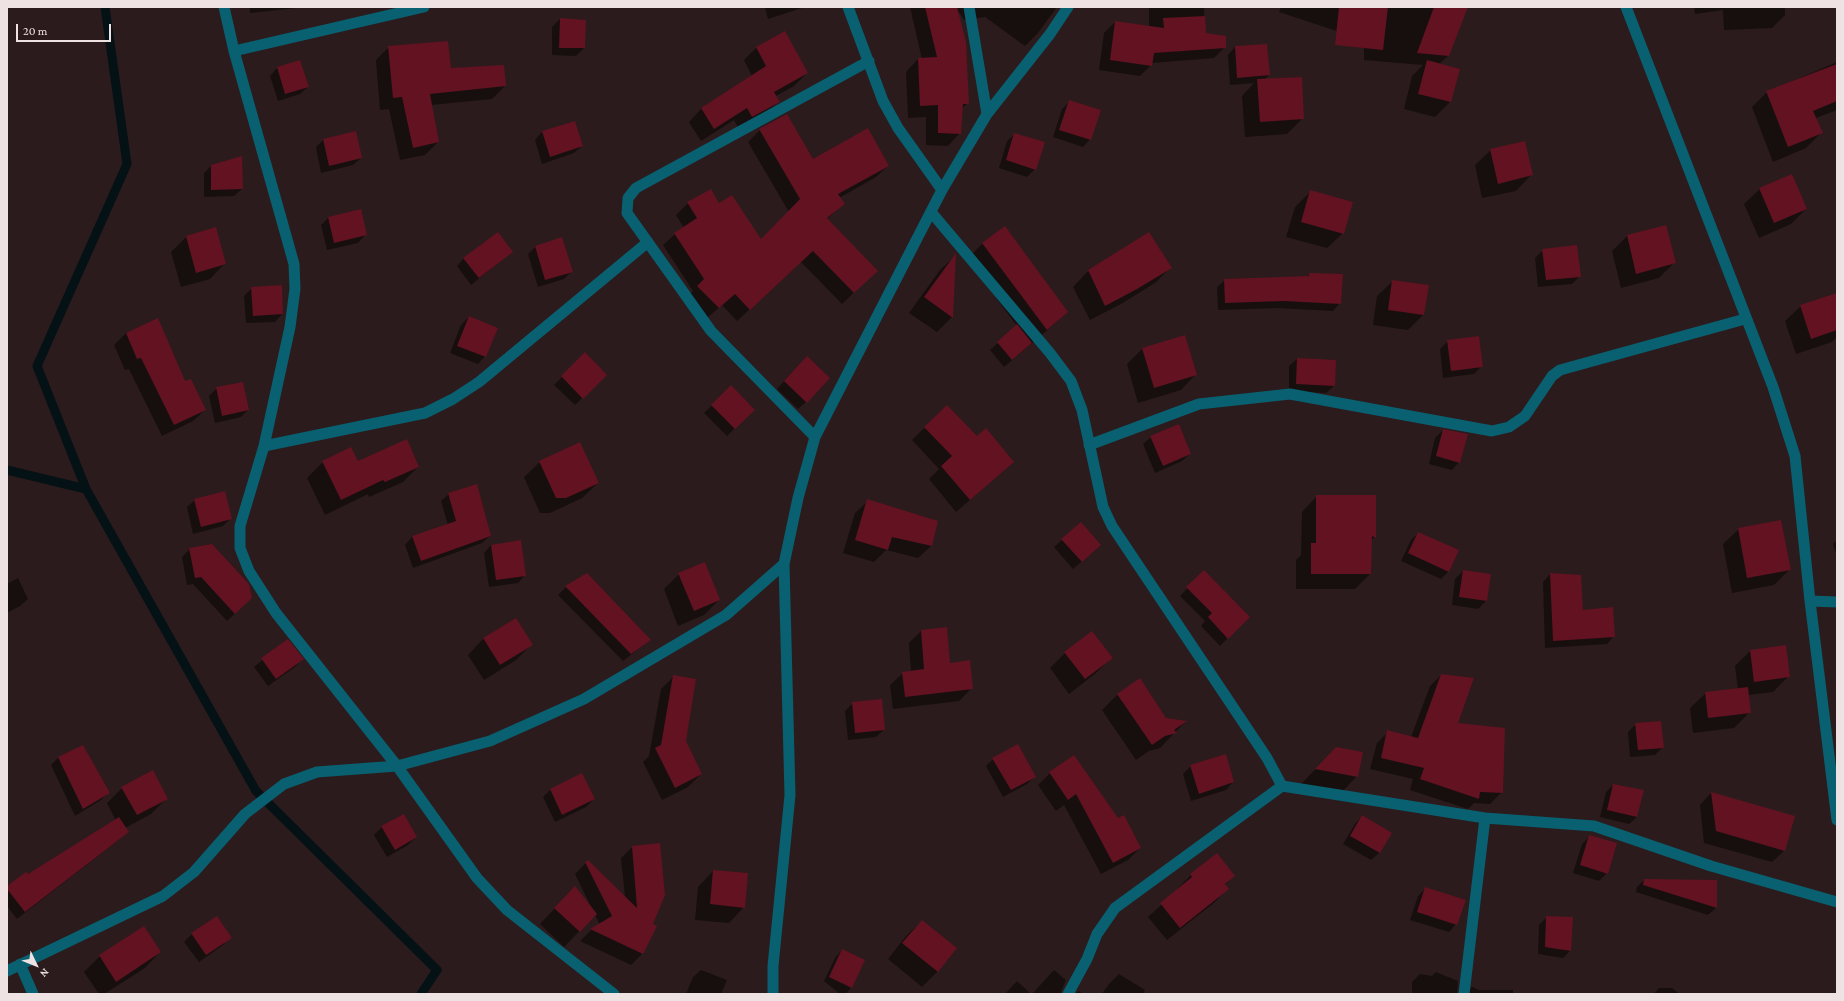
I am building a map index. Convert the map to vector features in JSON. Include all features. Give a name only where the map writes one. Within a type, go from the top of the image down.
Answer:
[{"type":"street","points":[[224,7],[234,51],[294,264],[295,290],[290,327],[264,446],[240,526],[240,548],[249,571],[276,613],[398,766],[477,878],[507,910],[614,994]]},
{"type":"street","points":[[234,51],[424,7]]},
{"type":"street","points":[[848,7],[884,101],[898,128],[942,190]]},
{"type":"street","points":[[969,7],[987,114]]},
{"type":"street","points":[[773,994],[773,966],[790,795],[784,564],[798,498],[816,437],[942,190],[987,114],[1050,34],[1068,7]]},
{"type":"street","points":[[1626,7],[1773,387],[1795,456],[1810,601],[1837,820]]},
{"type":"street","points":[[816,437],[712,331],[627,213],[628,198],[636,188],[869,61]]},
{"type":"street","points":[[931,212],[1050,353],[1071,381],[1082,410],[1103,507],[1112,526],[1266,758],[1282,786]]},
{"type":"street","points":[[264,446],[425,413],[453,399],[479,382],[648,242]]},
{"type":"street","points":[[1089,445],[1199,404],[1290,394],[1492,431],[1509,427],[1525,416],[1552,376],[1560,370],[1746,319]]},
{"type":"street","points":[[7,970],[163,896],[194,872],[245,814],[284,784],[316,772],[398,766],[490,741],[584,699],[726,615],[784,564]]},
{"type":"street","points":[[1810,601],[1837,602]]},
{"type":"street","points":[[1068,994],[1087,959],[1097,934],[1115,908],[1282,786],[1485,818],[1594,826],[1711,866],[1837,902]]},
{"type":"street","points":[[1464,994],[1485,818]]},
{"type":"street","points":[[20,964],[34,994]]},
{"type":"building","points":[[925,7],[957,7],[966,42],[969,104],[963,104],[961,134],[938,133],[938,105],[920,106],[918,58],[937,57]]},
{"type":"building","points":[[1339,7],[1388,7],[1383,50],[1335,45]]},
{"type":"building","points":[[1434,7],[1468,7],[1449,56],[1417,53]]},
{"type":"building","points":[[1205,16],[1206,33],[1226,36],[1226,48],[1154,53],[1152,66],[1110,60],[1115,21],[1164,28],[1163,18]]},
{"type":"building","points":[[560,18],[586,20],[585,48],[559,48]]},
{"type":"building","points":[[785,31],[808,73],[774,92],[780,102],[752,117],[747,108],[714,129],[701,108],[766,66],[756,47]]},
{"type":"building","points":[[448,41],[451,68],[504,65],[506,86],[430,94],[439,142],[413,148],[402,97],[393,98],[388,46]]},
{"type":"building","points":[[1267,44],[1270,75],[1237,78],[1235,46]]},
{"type":"building","points":[[300,60],[309,87],[285,94],[277,67]]},
{"type":"building","points":[[1427,60],[1460,69],[1451,102],[1418,94]]},
{"type":"building","points":[[1837,64],[1837,101],[1813,111],[1823,133],[1788,147],[1766,91]]},
{"type":"building","points":[[1302,77],[1304,119],[1260,122],[1257,79]]},
{"type":"building","points":[[1069,100],[1101,110],[1091,140],[1059,130]]},
{"type":"building","points":[[787,114],[813,159],[868,128],[889,166],[838,194],[845,204],[827,218],[878,271],[854,293],[813,251],[750,310],[735,294],[719,308],[697,286],[704,279],[674,233],[697,218],[687,202],[711,189],[719,203],[732,195],[761,239],[800,199],[759,129]]},
{"type":"building","points":[[575,121],[583,146],[550,157],[542,131]]},
{"type":"building","points":[[356,131],[362,158],[329,166],[323,139]]},
{"type":"building","points":[[1014,133],[1045,142],[1036,170],[1006,160]]},
{"type":"building","points":[[1525,141],[1533,175],[1498,184],[1490,149]]},
{"type":"building","points":[[242,156],[243,189],[211,190],[211,165]]},
{"type":"building","points":[[1792,174],[1807,209],[1774,223],[1759,188]]},
{"type":"building","points":[[1310,190],[1353,202],[1344,234],[1301,222]]},
{"type":"building","points":[[361,209],[367,235],[334,243],[328,217]]},
{"type":"building","points":[[1666,225],[1676,263],[1636,274],[1627,235]]},
{"type":"building","points":[[1005,226],[1068,312],[1047,330],[982,243]]},
{"type":"building","points":[[216,227],[226,264],[196,273],[186,236]]},
{"type":"building","points":[[498,232],[513,252],[479,278],[463,258]]},
{"type":"building","points":[[1149,232],[1172,268],[1105,306],[1088,270]]},
{"type":"building","points":[[562,237],[573,272],[545,280],[535,246]]},
{"type":"building","points":[[1577,245],[1581,277],[1546,280],[1542,249]]},
{"type":"building","points":[[956,253],[953,318],[924,297]]},
{"type":"building","points":[[1309,273],[1343,274],[1341,304],[1284,301],[1225,303],[1224,279],[1309,276]]},
{"type":"building","points":[[1392,280],[1429,285],[1424,315],[1388,310]]},
{"type":"building","points":[[282,285],[283,314],[253,316],[251,287]]},
{"type":"building","points":[[1837,293],[1837,330],[1811,339],[1800,305]]},
{"type":"building","points":[[469,316],[498,328],[486,357],[457,346]]},
{"type":"building","points":[[158,318],[185,381],[191,379],[206,410],[174,425],[141,358],[137,359],[126,333]]},
{"type":"building","points":[[1017,324],[1032,343],[1012,360],[997,342]]},
{"type":"building","points":[[1185,335],[1197,375],[1154,388],[1142,348]]},
{"type":"building","points":[[1479,336],[1483,367],[1451,371],[1447,340]]},
{"type":"building","points":[[585,352],[607,375],[583,399],[561,376]]},
{"type":"building","points":[[807,356],[830,378],[807,403],[784,381]]},
{"type":"building","points":[[1297,358],[1336,360],[1335,386],[1296,384]]},
{"type":"building","points":[[243,382],[249,410],[222,416],[216,387]]},
{"type":"building","points":[[731,385],[755,410],[735,429],[711,405]]},
{"type":"building","points":[[947,405],[977,436],[986,428],[1014,462],[970,500],[941,466],[952,456],[924,427]]},
{"type":"building","points":[[1179,424],[1191,454],[1163,466],[1150,436]]},
{"type":"building","points":[[1443,429],[1468,434],[1460,463],[1436,456]]},
{"type":"building","points":[[407,439],[419,467],[385,482],[383,480],[341,500],[322,461],[351,447],[358,461]]},
{"type":"building","points":[[580,442],[599,483],[566,498],[556,498],[539,461]]},
{"type":"building","points":[[477,484],[491,536],[421,561],[412,536],[456,521],[448,493]]},
{"type":"building","points":[[225,491],[232,519],[201,527],[194,499]]},
{"type":"building","points":[[1316,495],[1376,495],[1376,538],[1372,536],[1371,574],[1311,574],[1311,543],[1316,543]]},
{"type":"building","points":[[867,499],[938,521],[932,546],[892,537],[888,550],[855,540]]},
{"type":"building","points":[[1781,520],[1791,570],[1747,578],[1738,528]]},
{"type":"building","points":[[1081,522],[1101,545],[1082,562],[1061,539]]},
{"type":"building","points":[[1418,532],[1459,550],[1449,572],[1408,553]]},
{"type":"building","points":[[521,540],[526,576],[496,580],[491,545]]},
{"type":"building","points":[[212,544],[249,584],[252,598],[235,614],[201,577],[195,578],[189,548]]},
{"type":"building","points":[[705,562],[720,600],[694,611],[678,573]]},
{"type":"building","points":[[1204,570],[1250,617],[1228,639],[1208,617],[1212,613],[1186,587]]},
{"type":"building","points":[[1463,570],[1491,574],[1487,601],[1459,597]]},
{"type":"building","points":[[587,573],[651,640],[631,654],[565,586]]},
{"type":"building","points":[[1550,573],[1581,575],[1583,610],[1613,607],[1615,637],[1553,641]]},
{"type":"building","points":[[516,618],[533,645],[500,665],[483,638]]},
{"type":"building","points":[[947,627],[950,663],[970,660],[973,689],[905,697],[902,672],[924,669],[921,630]]},
{"type":"building","points":[[1092,631],[1113,658],[1085,679],[1064,652]]},
{"type":"building","points":[[288,639],[304,659],[276,679],[261,658]]},
{"type":"building","points":[[1786,645],[1790,677],[1754,682],[1750,650]]},
{"type":"building","points":[[1441,674],[1474,678],[1458,723],[1505,728],[1503,793],[1480,792],[1479,799],[1420,779],[1424,768],[1381,758],[1387,730],[1418,738]]},
{"type":"building","points":[[673,675],[696,679],[686,741],[702,774],[675,788],[655,748],[661,745]]},
{"type":"building","points":[[1140,678],[1166,718],[1187,721],[1174,730],[1177,733],[1165,736],[1152,745],[1117,694]]},
{"type":"building","points":[[1748,687],[1751,713],[1708,718],[1705,692]]},
{"type":"building","points":[[882,699],[885,730],[855,733],[852,702]]},
{"type":"building","points":[[1661,721],[1664,748],[1638,750],[1635,723]]},
{"type":"building","points":[[1018,744],[1036,777],[1011,790],[992,758]]},
{"type":"building","points":[[83,745],[110,793],[83,809],[58,757]]},
{"type":"building","points":[[1336,747],[1363,752],[1358,777],[1315,769]]},
{"type":"building","points":[[1226,754],[1234,782],[1199,794],[1190,765]]},
{"type":"building","points":[[1074,755],[1118,818],[1124,815],[1141,848],[1113,863],[1076,794],[1068,800],[1049,772]]},
{"type":"building","points":[[153,770],[168,799],[137,815],[121,787]]},
{"type":"building","points":[[582,773],[595,799],[562,815],[550,789]]},
{"type":"building","points":[[1613,784],[1644,790],[1637,817],[1607,810]]},
{"type":"building","points":[[1711,792],[1795,816],[1785,851],[1716,831]]},
{"type":"building","points":[[404,814],[417,837],[395,850],[381,826]]},
{"type":"building","points":[[1362,815],[1392,833],[1380,853],[1350,836]]},
{"type":"building","points":[[119,817],[129,832],[25,912],[7,889],[7,886],[26,872],[28,874]]},
{"type":"building","points":[[1589,835],[1617,843],[1608,874],[1580,865]]},
{"type":"building","points":[[660,843],[665,895],[653,924],[657,926],[643,954],[590,929],[612,916],[585,862],[588,860],[637,908],[632,846]]},
{"type":"building","points":[[1217,853],[1235,876],[1225,884],[1229,889],[1180,928],[1160,903],[1192,877],[1190,874]]},
{"type":"building","points":[[713,870],[748,873],[745,908],[710,904]]},
{"type":"building","points":[[1644,879],[1717,880],[1717,908],[1643,885]]},
{"type":"building","points":[[575,886],[597,914],[580,932],[554,908]]},
{"type":"building","points":[[1425,887],[1466,900],[1457,925],[1417,912]]},
{"type":"building","points":[[217,916],[232,938],[206,955],[191,933]]},
{"type":"building","points":[[1546,916],[1573,917],[1571,951],[1545,947]]},
{"type":"building","points":[[922,920],[957,948],[938,972],[902,943]]},
{"type":"building","points":[[144,926],[161,952],[116,982],[99,955]]},
{"type":"building","points":[[842,949],[865,960],[852,988],[829,977]]},
{"type":"waterway","points":[[105,7],[127,164],[37,366],[86,489],[256,791],[437,970],[421,994]]},
{"type":"waterway","points":[[7,470],[86,489]]}]
